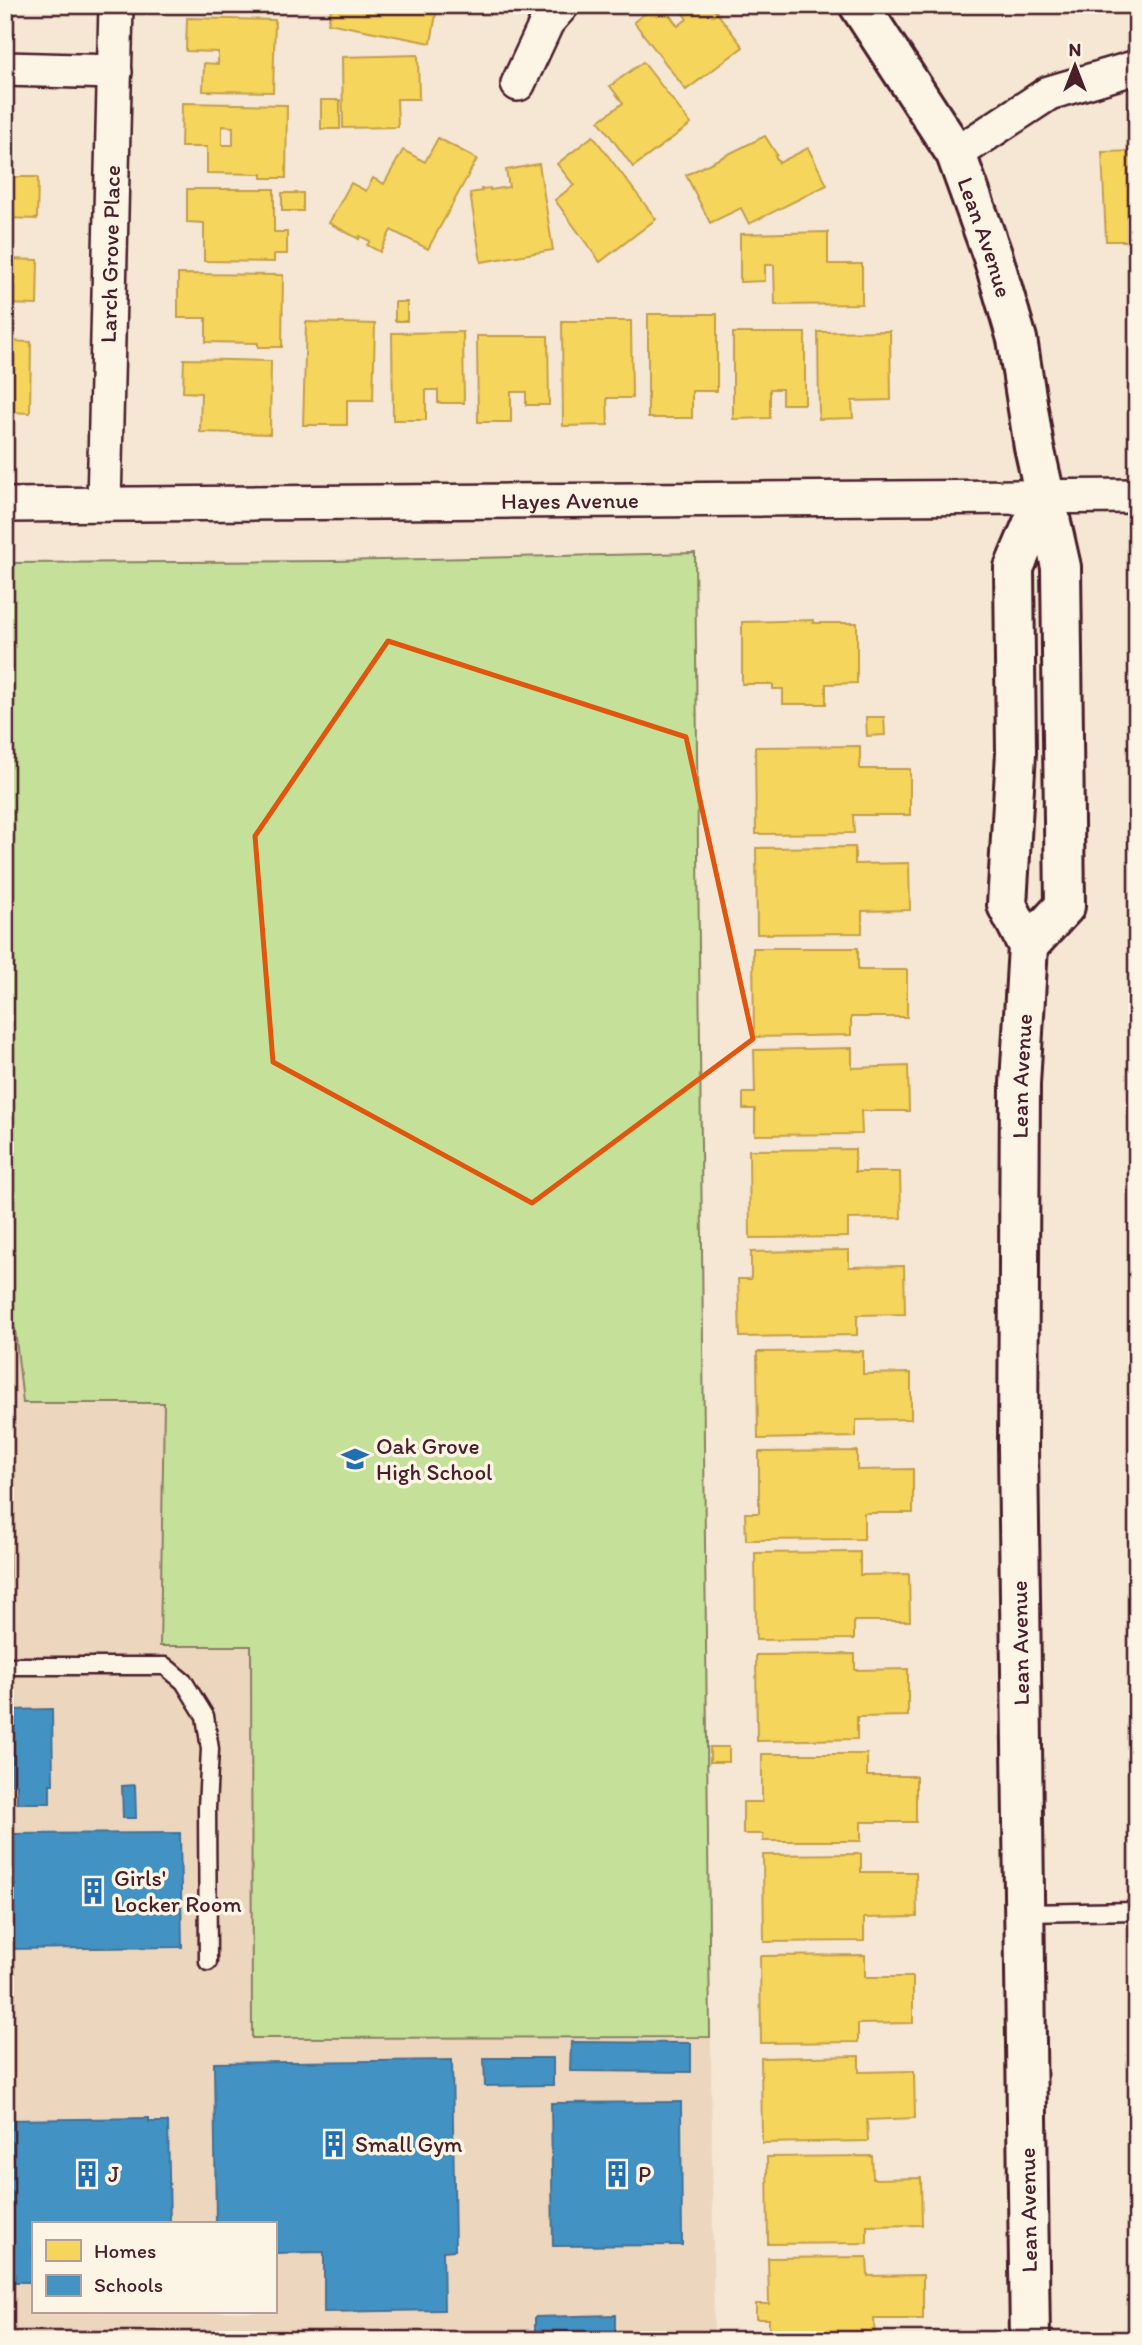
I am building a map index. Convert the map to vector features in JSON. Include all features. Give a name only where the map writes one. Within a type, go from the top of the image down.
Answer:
[{"type":"street","name":"Larch Grove Place","points":[[104,504],[116,5]]},
{"type":"street","points":[[518,84],[547,22],[562,5]]},
{"type":"street","name":"Lean Avenue","points":[[859,5],[956,154],[993,257],[1017,339],[1044,497],[1062,567],[1065,906],[1028,946],[1020,1084],[1018,1434],[1030,2340]]},
{"type":"street","points":[[956,154],[1049,93],[1137,67]]},
{"type":"street","points":[[5,69],[115,72]]},
{"type":"street","name":"Hayes Avenue","points":[[5,505],[1137,496]]},
{"type":"street","points":[[1028,946],[1007,905],[1016,753],[1014,568],[1044,497]]},
{"type":"lane","points":[[5,1666],[165,1666],[184,1682],[205,1716],[210,1749],[207,1808],[208,1962]]},
{"type":"lane","points":[[1024,1913],[1137,1911]]},
{"type":"highlighted area","points":[[388,641],[686,737],[753,1039],[532,1203],[273,1062],[255,836]]},
{"type":"shaded area","name":"Oak Grove High School","points":[[695,553],[714,2340],[5,2340],[5,563],[335,561]]},
{"type":"green space","name":"Oak Grove High School","points":[[695,553],[710,2037],[252,2038],[251,1646],[160,1646],[164,1403],[23,1403],[15,1329],[5,1329],[5,563],[335,561]]},
{"type":"green space","points":[[7,1341],[10,1628],[5,1628]]},
{"type":"building: Homes","points":[[332,5],[350,8],[351,5],[426,5],[437,8],[431,43],[328,23]]},
{"type":"building: Homes","points":[[655,5],[662,5],[678,26],[687,19],[679,8],[682,5],[711,5],[743,47],[686,90],[634,22]]},
{"type":"building: Homes","points":[[187,18],[275,20],[273,92],[203,91],[204,63],[218,64],[218,52],[186,51]]},
{"type":"building: Homes","points":[[418,55],[419,99],[397,99],[398,127],[343,128],[342,57]]},
{"type":"building: Homes","points":[[643,62],[691,124],[633,167],[599,121],[623,103],[610,86]]},
{"type":"building: Homes","points":[[321,100],[340,100],[340,129],[321,129]]},
{"type":"building: Homes","points":[[182,103],[287,105],[286,178],[262,178],[262,174],[207,173],[207,147],[181,147]],"holes":[[[222,126],[233,127],[233,145],[222,145]]]},
{"type":"building: Homes","points":[[593,136],[656,219],[600,262],[555,200],[574,185],[557,164]]},
{"type":"building: Homes","points":[[765,136],[779,163],[808,148],[827,185],[749,224],[741,208],[710,223],[686,175]]},
{"type":"building: Homes","points":[[438,138],[477,159],[428,249],[391,230],[380,252],[367,245],[370,241],[360,236],[359,239],[329,223],[351,183],[366,191],[373,178],[384,184],[403,150],[425,162]]},
{"type":"building: Homes","points":[[5,151],[11,151],[11,177],[38,177],[37,219],[5,218]]},
{"type":"building: Homes","points":[[1137,151],[1137,241],[1106,241],[1102,152]]},
{"type":"building: Homes","points":[[539,164],[553,250],[481,262],[470,193],[482,191],[481,189],[509,187],[506,170]]},
{"type":"building: Homes","points":[[187,189],[274,189],[274,232],[287,232],[287,254],[274,254],[274,262],[204,261],[204,223],[187,222]]},
{"type":"building: Homes","points":[[282,193],[303,193],[303,211],[282,211]]},
{"type":"building: Homes","points":[[828,232],[828,264],[862,264],[862,304],[775,305],[774,265],[765,265],[765,281],[740,282],[740,234]]},
{"type":"building: Homes","points":[[5,235],[10,236],[9,259],[38,260],[37,305],[5,304]]},
{"type":"building: Homes","points":[[178,274],[283,275],[282,347],[258,347],[258,343],[206,342],[206,318],[178,318]]},
{"type":"building: Homes","points":[[395,302],[407,302],[407,321],[395,321]]},
{"type":"building: Homes","points":[[648,314],[717,314],[717,391],[692,391],[692,418],[648,418]]},
{"type":"building: Homes","points":[[562,321],[631,321],[632,398],[607,398],[608,425],[563,426]]},
{"type":"building: Homes","points":[[306,322],[375,324],[373,400],[347,400],[347,425],[303,425]]},
{"type":"building: Homes","points":[[890,331],[891,400],[852,401],[853,418],[819,419],[818,332]]},
{"type":"building: Homes","points":[[463,332],[464,403],[438,403],[438,390],[426,390],[426,420],[393,420],[392,333]]},
{"type":"building: Homes","points":[[733,333],[805,333],[805,404],[782,404],[782,389],[770,389],[770,418],[733,419]]},
{"type":"building: Homes","points":[[477,336],[548,336],[549,405],[526,405],[526,392],[511,392],[511,422],[478,422]]},
{"type":"building: Homes","points":[[5,341],[31,342],[30,413],[7,412]]},
{"type":"building: Homes","points":[[184,359],[271,361],[270,434],[200,432],[201,393],[183,392]]},
{"type":"building: Homes","points":[[813,620],[813,623],[857,623],[857,683],[826,684],[826,704],[783,704],[783,689],[773,689],[773,684],[742,684],[742,622]]},
{"type":"building: Homes","points":[[866,717],[884,717],[885,735],[867,736]]},
{"type":"building: Homes","points":[[860,746],[860,769],[910,769],[910,815],[853,815],[854,833],[756,834],[755,747]]},
{"type":"building: Homes","points":[[855,847],[855,864],[909,863],[910,910],[862,911],[862,933],[757,934],[756,848]]},
{"type":"building: Homes","points":[[753,948],[858,948],[858,970],[907,970],[907,1017],[851,1017],[851,1035],[754,1037]]},
{"type":"building: Homes","points":[[852,1048],[852,1068],[908,1066],[909,1111],[861,1111],[862,1134],[755,1135],[755,1109],[743,1109],[743,1093],[755,1093],[754,1050]]},
{"type":"building: Homes","points":[[855,1149],[855,1172],[900,1172],[901,1218],[848,1219],[848,1237],[750,1238],[749,1150]]},
{"type":"building: Homes","points":[[849,1250],[849,1267],[904,1266],[905,1314],[857,1315],[857,1335],[740,1337],[738,1279],[751,1279],[751,1252]]},
{"type":"building: Homes","points":[[863,1351],[863,1374],[911,1373],[911,1419],[856,1420],[856,1437],[758,1439],[757,1352]]},
{"type":"building: Homes","points":[[857,1451],[857,1470],[913,1469],[913,1513],[864,1513],[864,1539],[746,1540],[745,1513],[759,1513],[759,1452]]},
{"type":"building: Homes","points":[[860,1552],[860,1575],[909,1574],[910,1621],[854,1621],[854,1639],[756,1640],[755,1553]]},
{"type":"building: Homes","points":[[855,1654],[855,1670],[908,1669],[908,1716],[857,1717],[857,1739],[757,1741],[756,1655]]},
{"type":"building: Homes","points":[[710,1747],[729,1747],[729,1762],[710,1762]]},
{"type":"building: Homes","points":[[762,1754],[867,1754],[867,1776],[916,1776],[916,1822],[861,1822],[861,1841],[763,1841],[763,1834],[743,1834],[743,1802],[762,1802]]},
{"type":"building: Homes","points":[[861,1854],[861,1872],[916,1872],[917,1917],[864,1918],[864,1941],[764,1942],[763,1855]]},
{"type":"building: Homes","points":[[865,1955],[865,1977],[913,1977],[913,2023],[858,2024],[858,2042],[761,2043],[760,1956]]},
{"type":"building: Homes","points":[[859,2056],[859,2072],[914,2071],[915,2118],[867,2120],[868,2141],[762,2143],[761,2058]]},
{"type":"building: Homes","points":[[872,2156],[873,2179],[921,2178],[922,2225],[867,2226],[867,2243],[768,2244],[767,2157]]},
{"type":"building: Homes","points":[[867,2257],[868,2276],[923,2275],[923,2319],[874,2319],[875,2340],[769,2340],[769,2319],[756,2319],[756,2304],[769,2304],[768,2258]]},
{"type":"building: Schools","points":[[52,1709],[53,1784],[50,1784],[50,1803],[17,1803],[17,1784],[12,1784],[10,1710]]},
{"type":"building: Schools","points":[[135,1785],[136,1818],[123,1818],[122,1786]]},
{"type":"building: Schools","name":"Girls' Locker Room","points":[[180,1833],[182,1947],[5,1949],[5,1834]]},
{"type":"building: Schools","points":[[571,2042],[691,2043],[691,2072],[570,2071]]},
{"type":"building: Schools","points":[[484,2058],[553,2058],[553,2085],[485,2086]]},
{"type":"building: Schools","name":"Small Gym","points":[[452,2060],[455,2250],[443,2251],[444,2310],[324,2312],[324,2252],[276,2253],[276,2222],[216,2222],[214,2063]]},
{"type":"building: Schools","name":"P","points":[[681,2102],[682,2245],[553,2246],[551,2103]]},
{"type":"building: Schools","name":"J","points":[[149,2118],[149,2122],[168,2122],[170,2222],[32,2222],[32,2286],[30,2282],[5,2282],[6,2120]]},
{"type":"building: Schools","points":[[615,2315],[615,2340],[535,2340],[535,2317]]},
{"type":"place","name":"Oak Grove High School","points":[[355,1459]]},
{"type":"place","name":"Girls' Locker Room","points":[[93,1891]]},
{"type":"place","name":"Small Gym","points":[[334,2144]]},
{"type":"place","name":"J","points":[[87,2174]]},
{"type":"place","name":"P","points":[[617,2174]]}]
